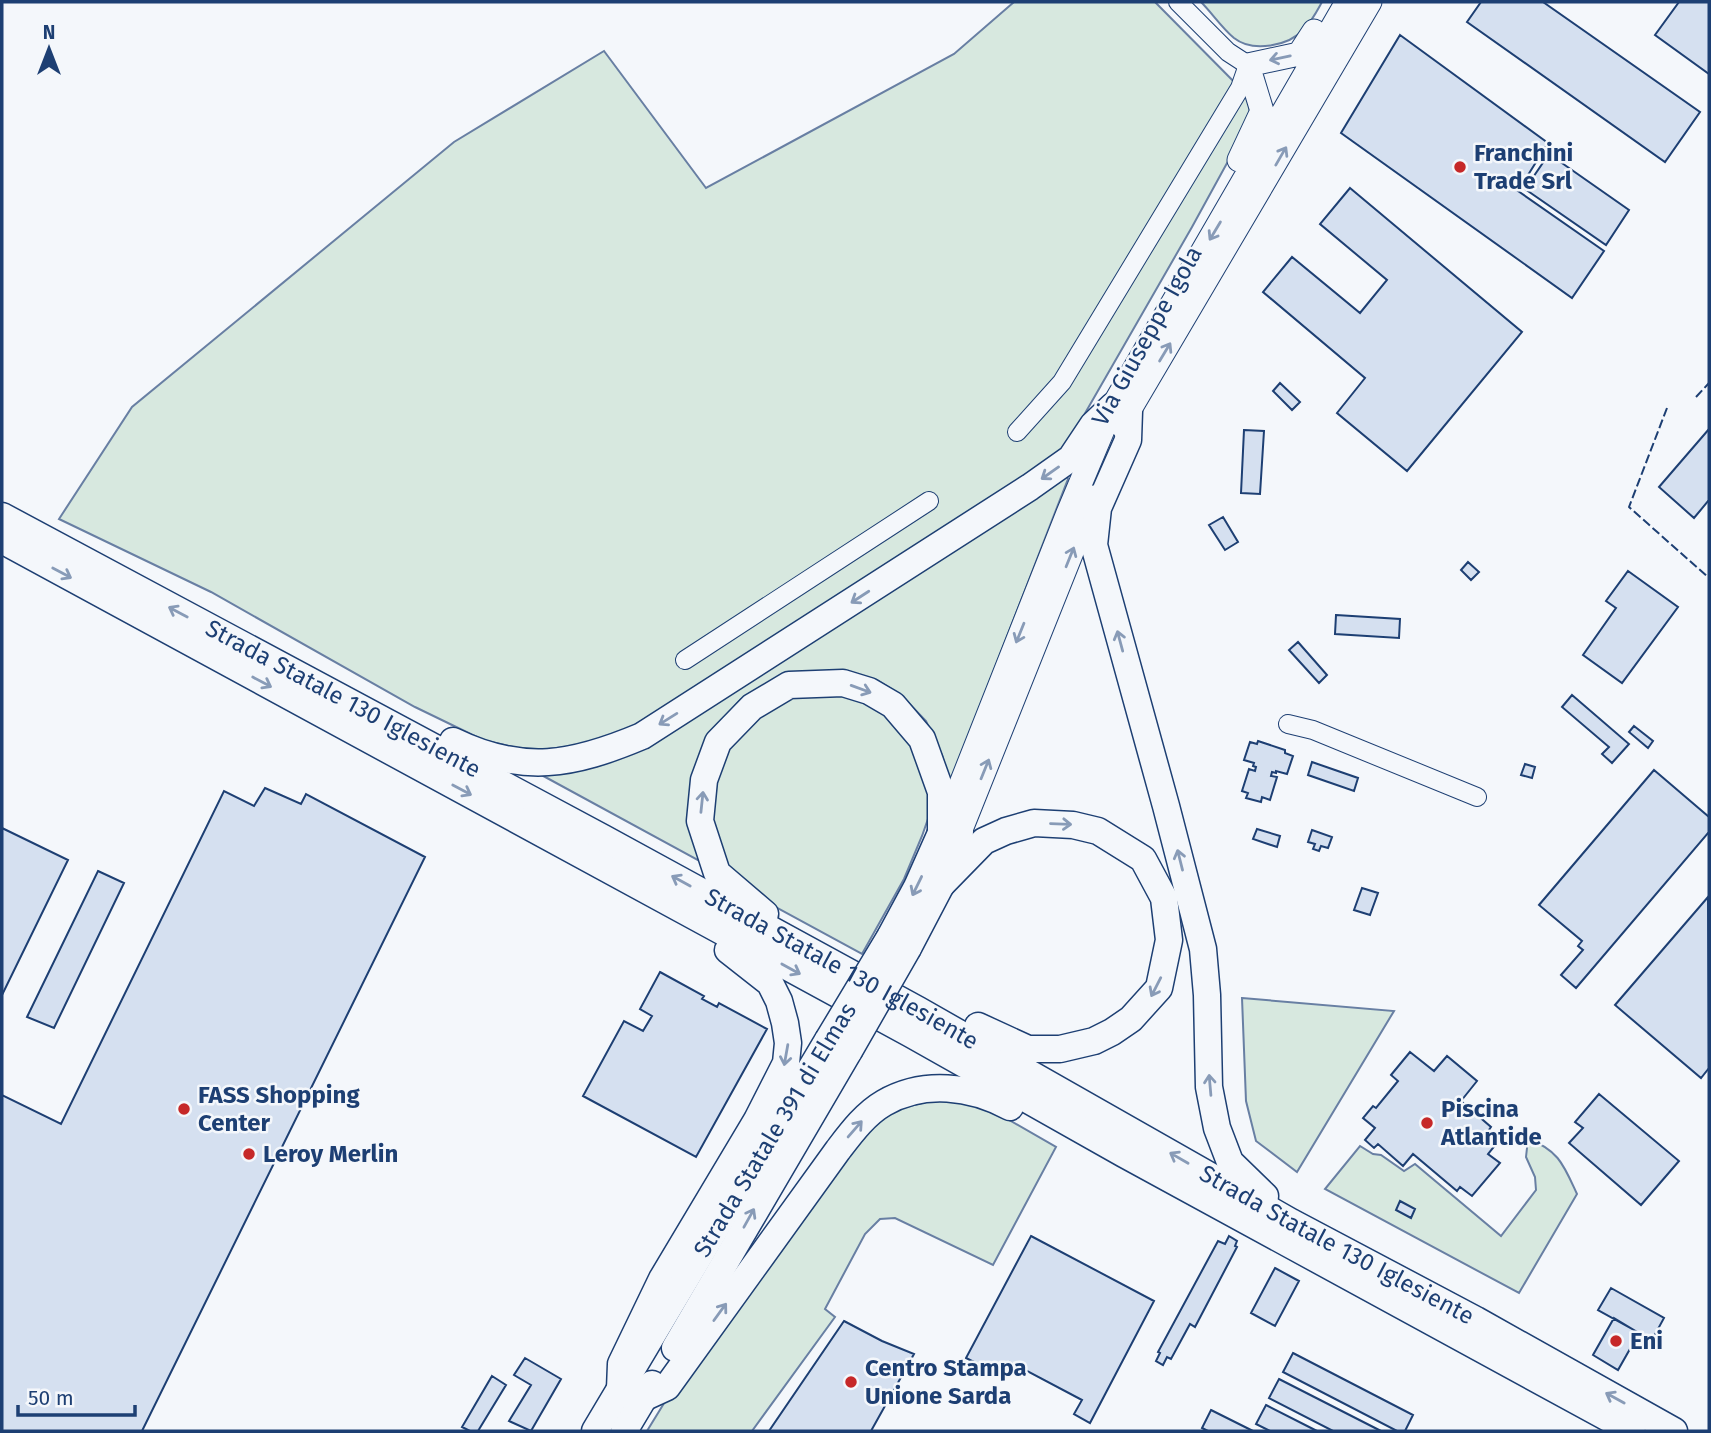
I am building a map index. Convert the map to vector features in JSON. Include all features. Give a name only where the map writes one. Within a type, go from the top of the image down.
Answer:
[{"type":"highway","points":[[340,698],[371,699],[467,748],[499,759],[535,763],[602,753],[642,736],[1030,488],[1071,458],[1093,425],[1121,409],[1128,440],[1098,508],[1094,545],[1203,949],[1209,1087],[1217,1128],[1230,1162],[1292,1222]]},
{"type":"highway","name":"Strada Statale 130 Iglesiente","points":[[2,516],[918,1010],[1292,1222],[1674,1431]]},
{"type":"highway","name":"Strada Statale 130 Iglesiente","points":[[2,540],[911,1034],[1124,1154],[1632,1431]]},
{"type":"highway","points":[[806,949],[717,873],[700,821],[704,780],[718,742],[752,707],[789,685],[843,683],[869,691],[893,705],[922,739],[941,792],[948,830]]},
{"type":"highway","points":[[918,1010],[942,1006],[1028,1049],[1060,1049],[1094,1041],[1132,1019],[1159,988],[1169,940],[1164,898],[1143,859],[1098,831],[1073,825],[1034,823],[984,841],[941,885]]},
{"type":"highway","name":"Strada Statale 391 di Elmas","points":[[595,1431],[632,1393],[692,1321],[839,1045],[899,942],[941,885],[948,830]]},
{"type":"highway","name":"Strada Statale 391 di Elmas","points":[[899,942],[917,887],[948,830]]},
{"type":"highway","points":[[681,909],[770,983],[779,1001],[785,1023],[788,1043],[786,1063],[757,1120],[662,1279],[621,1364],[632,1393],[667,1387],[838,1150],[859,1123],[884,1104],[916,1091],[952,1088],[977,1093],[989,1096],[1083,1146],[1124,1154]]},
{"type":"highway","name":"Strada Statale 391 di Elmas","points":[[624,1431],[632,1393]]},
{"type":"main road","points":[[1244,178],[1239,160],[1262,111],[1248,65],[1299,54],[1334,2]]},
{"type":"main road","name":"Via Giuseppe Igola","points":[[948,830],[1121,409],[1244,178],[1347,2]]},
{"type":"main road","name":"Via Giuseppe Igola","points":[[1121,409],[1370,2]]},
{"type":"street","points":[[1017,432],[1062,382],[1233,99],[1248,65],[1228,52],[1178,2]]},
{"type":"street","points":[[685,660],[929,501]]},
{"type":"street","points":[[1288,724],[1313,730],[1477,797]]},
{"type":"shaded area","points":[[1014,2],[1155,2],[1250,98],[1249,123],[1192,227],[1059,455],[672,706],[600,743],[530,751],[483,740],[415,707],[211,592],[59,519],[132,407],[454,142],[604,51],[706,188],[954,54]]},
{"type":"shaded area","points":[[1201,2],[1322,2],[1309,23],[1297,35],[1280,43],[1261,46],[1242,43],[1234,38]]},
{"type":"shaded area","points":[[1066,473],[1068,479],[950,784],[942,755],[926,721],[901,695],[877,680],[841,671],[772,682],[741,699],[723,719],[705,864],[536,772],[554,772]]},
{"type":"shaded area","points":[[842,690],[896,719],[927,771],[929,816],[922,836],[904,879],[862,954],[759,898],[733,875],[720,856],[707,807],[711,782],[737,732],[783,697]]},
{"type":"shaded area","points":[[1242,998],[1394,1011],[1297,1172],[1256,1141],[1246,1101]]},
{"type":"shaded area","points":[[942,1098],[985,1106],[1056,1147],[993,1265],[895,1218],[880,1219],[865,1234],[825,1309],[835,1317],[752,1431],[647,1431],[666,1400],[863,1134],[894,1110]]},
{"type":"shaded area","points":[[1528,1139],[1554,1154],[1564,1167],[1577,1194],[1519,1293],[1325,1189],[1360,1146],[1373,1154],[1381,1155],[1404,1171],[1415,1164],[1501,1236],[1536,1190],[1535,1177],[1526,1157]]},
{"type":"building","points":[[1481,2],[1543,2],[1700,112],[1665,162],[1467,22]]},
{"type":"building","points":[[1679,2],[1709,2],[1709,74],[1655,35]]},
{"type":"building","name":"Franchini Trade Srl","points":[[1400,35],[1548,143],[1518,191],[1604,251],[1572,298],[1341,133]]},
{"type":"building","points":[[1549,154],[1629,210],[1606,245],[1525,189]]},
{"type":"building","points":[[1350,188],[1522,332],[1407,471],[1337,413],[1365,378],[1263,292],[1292,257],[1360,313],[1387,280],[1320,224]]},
{"type":"building","points":[[1280,383],[1300,402],[1292,410],[1273,391]]},
{"type":"building","points":[[1709,429],[1709,500],[1694,518],[1659,487]]},
{"type":"building","points":[[1244,430],[1264,431],[1260,494],[1241,493]]},
{"type":"building","points":[[1223,517],[1238,542],[1225,550],[1209,525]]},
{"type":"building","points":[[1468,562],[1479,572],[1471,580],[1461,570]]},
{"type":"building","points":[[1628,571],[1678,607],[1622,683],[1583,655],[1616,608],[1606,601]]},
{"type":"building","points":[[1336,615],[1400,619],[1399,638],[1335,634]]},
{"type":"building","points":[[1298,642],[1327,675],[1319,683],[1289,650]]},
{"type":"building","points":[[1572,695],[1629,744],[1612,763],[1602,754],[1609,747],[1562,707]]},
{"type":"building","points":[[1634,726],[1653,741],[1648,748],[1629,732]]},
{"type":"building","points":[[1258,741],[1285,750],[1285,753],[1293,756],[1287,774],[1272,772],[1271,776],[1277,777],[1270,800],[1262,797],[1261,802],[1246,798],[1248,793],[1242,791],[1249,769],[1255,771],[1256,767],[1253,766],[1254,763],[1244,760],[1250,742],[1257,744]]},
{"type":"building","points":[[1312,762],[1358,778],[1354,791],[1308,775]]},
{"type":"building","points":[[1525,764],[1535,767],[1532,778],[1521,775]]},
{"type":"building","points":[[1654,770],[1709,817],[1709,832],[1576,988],[1561,975],[1583,950],[1578,946],[1582,941],[1539,905]]},
{"type":"building","name":"FASS Shopping Center","points":[[265,788],[301,804],[306,794],[425,857],[142,1431],[2,1431],[2,1095],[61,1124],[224,791],[254,806]]},
{"type":"building","points":[[2,828],[68,860],[2,995]]},
{"type":"building","points":[[1257,829],[1280,836],[1277,847],[1253,839]]},
{"type":"building","points":[[1312,830],[1332,837],[1328,848],[1321,846],[1319,851],[1313,849],[1315,844],[1308,842]]},
{"type":"building","points":[[98,871],[124,883],[54,1028],[27,1017]]},
{"type":"building","points":[[1362,888],[1378,893],[1370,915],[1354,910]]},
{"type":"building","points":[[1708,897],[1709,1068],[1701,1078],[1615,1005]]},
{"type":"building","points":[[660,972],[704,996],[702,999],[717,1007],[719,1003],[767,1029],[696,1157],[583,1096],[624,1021],[643,1031],[652,1016],[640,1009]]},
{"type":"building","name":"Piscina Atlantide","points":[[1410,1052],[1434,1071],[1447,1056],[1477,1081],[1461,1101],[1491,1127],[1486,1134],[1497,1143],[1488,1154],[1500,1163],[1472,1196],[1460,1187],[1457,1191],[1413,1154],[1403,1166],[1378,1144],[1374,1148],[1365,1140],[1375,1128],[1363,1118],[1373,1106],[1376,1108],[1398,1081],[1391,1075]]},
{"type":"building","points":[[1599,1094],[1679,1161],[1641,1205],[1569,1143],[1583,1128],[1575,1122]]},
{"type":"building","points":[[1400,1201],[1415,1209],[1411,1218],[1396,1210]]},
{"type":"building","points":[[1031,1236],[1154,1301],[1090,1423],[1074,1414],[1082,1400],[1010,1362],[1002,1376],[966,1358]]},
{"type":"building","points":[[1229,1236],[1237,1241],[1237,1247],[1195,1327],[1190,1324],[1171,1359],[1167,1357],[1163,1365],[1156,1361],[1160,1353],[1158,1352],[1218,1241],[1225,1244]]},
{"type":"building","points":[[1275,1268],[1299,1281],[1275,1326],[1251,1313]]},
{"type":"building","points":[[1611,1288],[1664,1318],[1652,1340],[1598,1310]]},
{"type":"building","points":[[1614,1318],[1639,1333],[1618,1370],[1593,1355]]},
{"type":"building","name":"Centro Stampa Unione Sarda","points":[[844,1321],[914,1354],[871,1431],[769,1431]]},
{"type":"building","points":[[1293,1353],[1413,1415],[1405,1431],[1397,1431],[1283,1372]]},
{"type":"building","points":[[525,1358],[561,1379],[531,1431],[509,1421],[531,1385],[514,1375]]},
{"type":"building","points":[[492,1376],[506,1385],[478,1431],[470,1431],[462,1427]]},
{"type":"building","points":[[1279,1379],[1381,1431],[1333,1431],[1269,1398]]},
{"type":"building","points":[[1266,1405],[1317,1431],[1270,1431],[1256,1424]]},
{"type":"building","points":[[1211,1410],[1253,1431],[1208,1431],[1202,1428]]},
{"type":"fence","points":[[1696,397],[1709,383]]},
{"type":"fence","points":[[1667,408],[1629,507],[1709,578]]},
{"type":"place","name":"Franchini Trade Srl","points":[[1460,167]]},
{"type":"place","name":"FASS Shopping Center","points":[[184,1109]]},
{"type":"place","name":"Piscina Atlantide","points":[[1427,1123]]},
{"type":"place","name":"Leroy Merlin","points":[[249,1154]]},
{"type":"place","name":"Eni","points":[[1616,1341]]},
{"type":"place","name":"Centro Stampa Unione Sarda","points":[[851,1382]]}]
